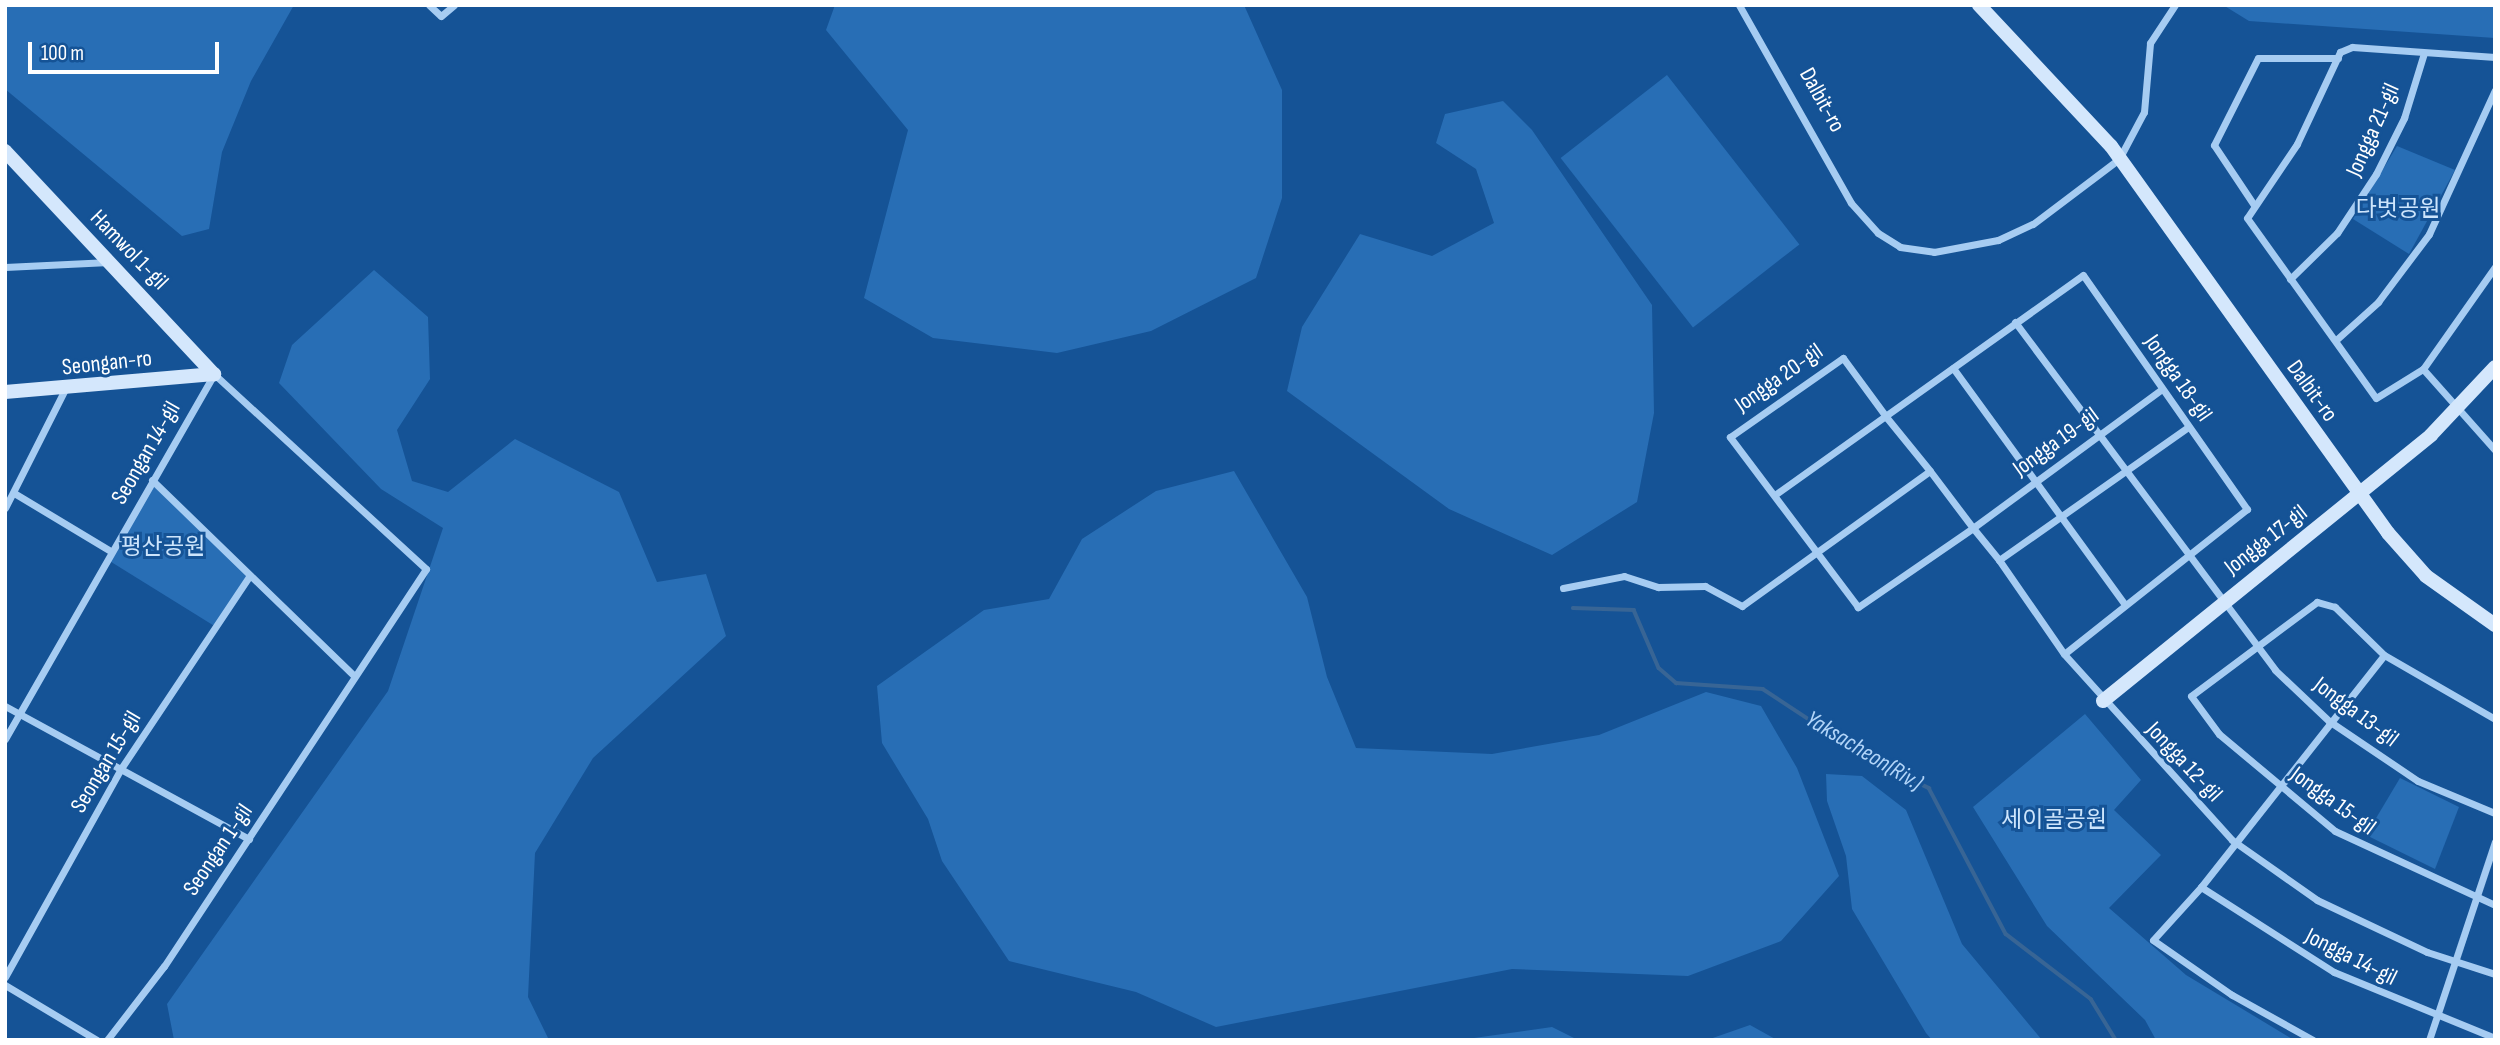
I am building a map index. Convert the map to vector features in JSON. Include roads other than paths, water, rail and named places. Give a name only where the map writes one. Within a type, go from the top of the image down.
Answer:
[{"type":"street","points":[[429,5],[441,16],[454,5]]},
{"type":"street","name":"Dalbit-ro","points":[[1739,5],[1851,203],[1878,233],[1900,247],[1934,252],[1998,240],[2033,224],[2119,159]]},
{"type":"street","name":"Dalbit-ro","points":[[1979,5],[2119,159],[2359,495],[2426,576],[2495,625]]},
{"type":"street","points":[[2119,159],[2144,112],[2150,43],[2175,5]]},
{"type":"street","points":[[2254,205],[2214,145],[2258,58],[2339,55],[2352,47],[2495,57]]},
{"type":"street","name":"Jongga 21-gil","points":[[2290,279],[2336,233],[2376,174],[2404,118],[2424,53]]},
{"type":"street","points":[[2339,55],[2297,145],[2247,218],[2376,398],[2423,369],[2495,267]]},
{"type":"street","points":[[2336,340],[2378,302],[2429,234],[2495,90]]},
{"type":"street","name":"Hamwol 1-gil","points":[[7,155],[112,262],[214,374]]},
{"type":"street","points":[[5,267],[112,262]]},
{"type":"street","name":"Jongga 18-gil","points":[[1887,418],[2015,322],[2083,275],[2247,509],[2064,654]]},
{"type":"street","points":[[2015,322],[2188,556]]},
{"type":"street","name":"Jongga 20-gil","points":[[1887,418],[1843,359],[1810,375],[1730,437],[1776,494],[1858,607],[1973,528]]},
{"type":"street","name":"Jongga 17-gil","points":[[2103,701],[2359,495],[2456,413],[2495,367]]},
{"type":"street","points":[[1953,368],[2125,605]]},
{"type":"street","points":[[2423,369],[2456,413],[2495,450]]},
{"type":"street","name":"Seongan-ro","points":[[5,393],[64,391],[214,374]]},
{"type":"street","name":"Seongan 14-gil","points":[[5,739],[214,374]]},
{"type":"street","name":"Seongan 1-gil","points":[[107,1040],[249,839],[426,569],[214,374]]},
{"type":"street","name":"Jongga 19-gil","points":[[1973,528],[2162,389]]},
{"type":"street","points":[[5,508],[64,391]]},
{"type":"street","points":[[1776,494],[1887,418]]},
{"type":"street","name":"Jongga 12-gil","points":[[1887,418],[1999,561],[2064,654],[2103,701],[2232,840],[2317,900],[2457,964],[2495,974]]},
{"type":"street","points":[[1999,561],[2188,426]]},
{"type":"street","points":[[1563,588],[1624,576],[1658,587],[1704,586],[1742,606],[1930,471]]},
{"type":"street","points":[[152,480],[354,676]]},
{"type":"street","points":[[14,493],[112,552]]},
{"type":"street","name":"Jongga 13-gil","points":[[2188,556],[2258,646],[2329,721],[2418,781],[2495,813]]},
{"type":"street","name":"Seongan 15-gil","points":[[5,977],[120,770],[250,575]]},
{"type":"street","points":[[2258,646],[2317,603],[2335,607],[2384,655],[2495,719]]},
{"type":"street","name":"Jongga 15-gil","points":[[2258,646],[2191,696],[2220,734],[2276,784],[2362,848],[2477,900],[2495,905]]},
{"type":"street","points":[[2313,1040],[2232,995],[2153,940],[2201,887],[2232,840],[2276,784],[2384,655]]},
{"type":"street","points":[[5,706],[249,839]]},
{"type":"street","points":[[2429,1040],[2457,964],[2495,842]]},
{"type":"street","name":"Jongga 14-gil","points":[[2201,887],[2334,972],[2437,1018],[2495,1038]]},
{"type":"street","points":[[5,985],[97,1040]]},
{"type":"waterway","name":"Yaksacheon(Riv.)","points":[[1573,608],[1634,610],[1659,668],[1676,683],[1763,689],[1869,759],[1929,788],[2006,934],[2091,999],[2116,1040]]},
{"type":"park label","name":"다벗공원","points":[[2398,209]]},
{"type":"park label","name":"평산공원","points":[[163,547]]},
{"type":"park label","name":"세이골공원","points":[[2054,820]]}]
